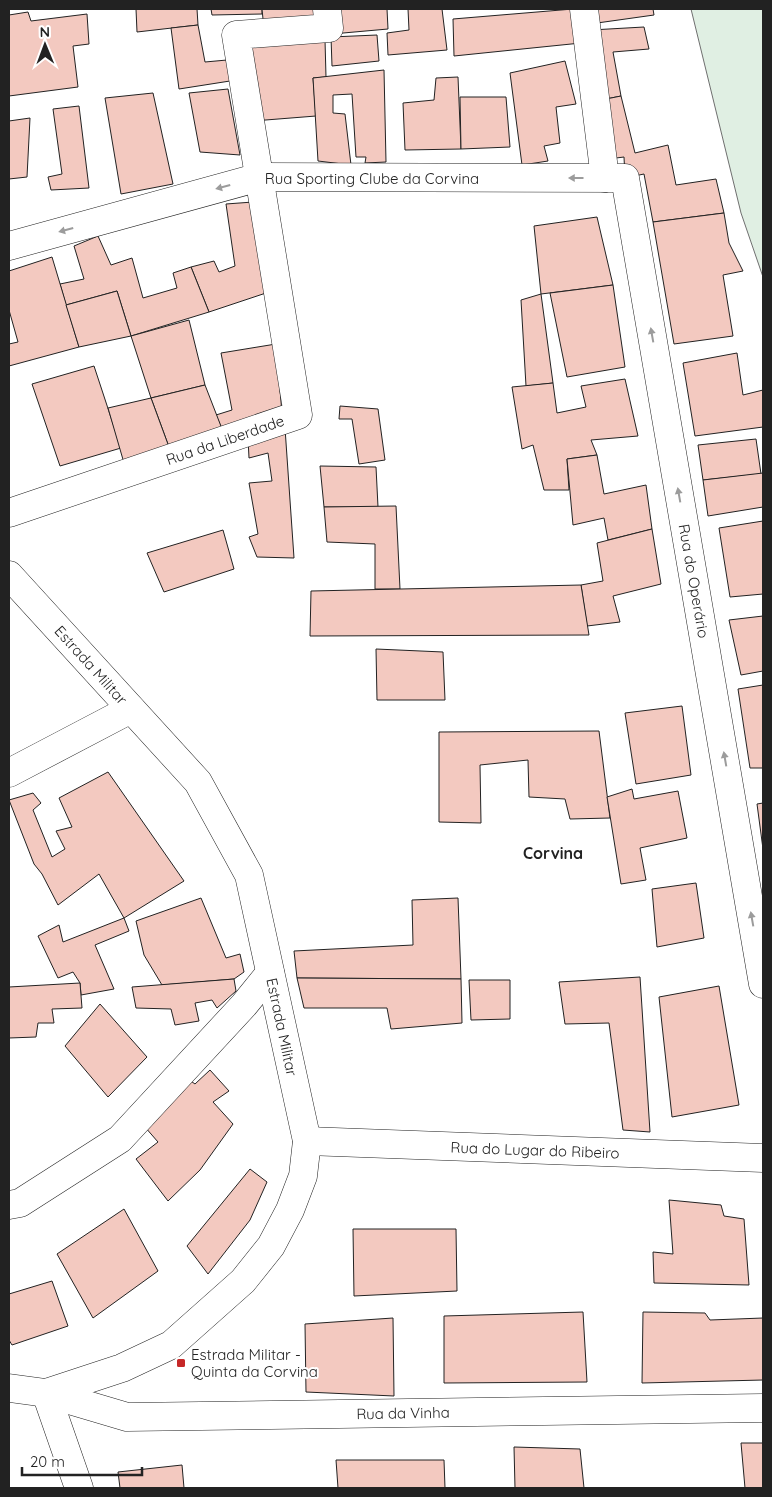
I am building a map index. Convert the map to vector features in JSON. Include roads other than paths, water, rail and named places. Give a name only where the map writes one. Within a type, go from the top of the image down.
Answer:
[{"type":"street","points":[[260,177],[236,35],[329,28],[327,9]]},
{"type":"street","name":"Rua do Operário","points":[[584,9],[763,984]]},
{"type":"street","name":"Rua Sporting Clube da Corvina","points":[[9,246],[260,177],[615,178]]},
{"type":"street","name":"Rua da Liberdade","points":[[9,513],[298,415],[260,177]]},
{"type":"street","name":"Estrada Militar","points":[[9,575],[198,782],[249,876],[307,1141],[303,1176],[290,1210],[271,1246],[243,1281],[171,1345],[122,1368],[46,1393],[9,1388]]},
{"type":"street","points":[[9,773],[131,709]]},
{"type":"street","points":[[9,1205],[20,1203],[120,1139],[244,1005],[270,973]]},
{"type":"street","name":"Rua do Lugar do Ribeiro","points":[[307,1141],[763,1158]]},
{"type":"street","points":[[46,1393],[79,1488]]},
{"type":"street","name":"Rua da Vinha","points":[[46,1393],[127,1418],[763,1408]]},
{"type":"place","name":"Estrada Militar - Quinta da Corvina","points":[[181,1363]]},
{"type":"district","name":"Corvina","points":[[553,853]]}]
